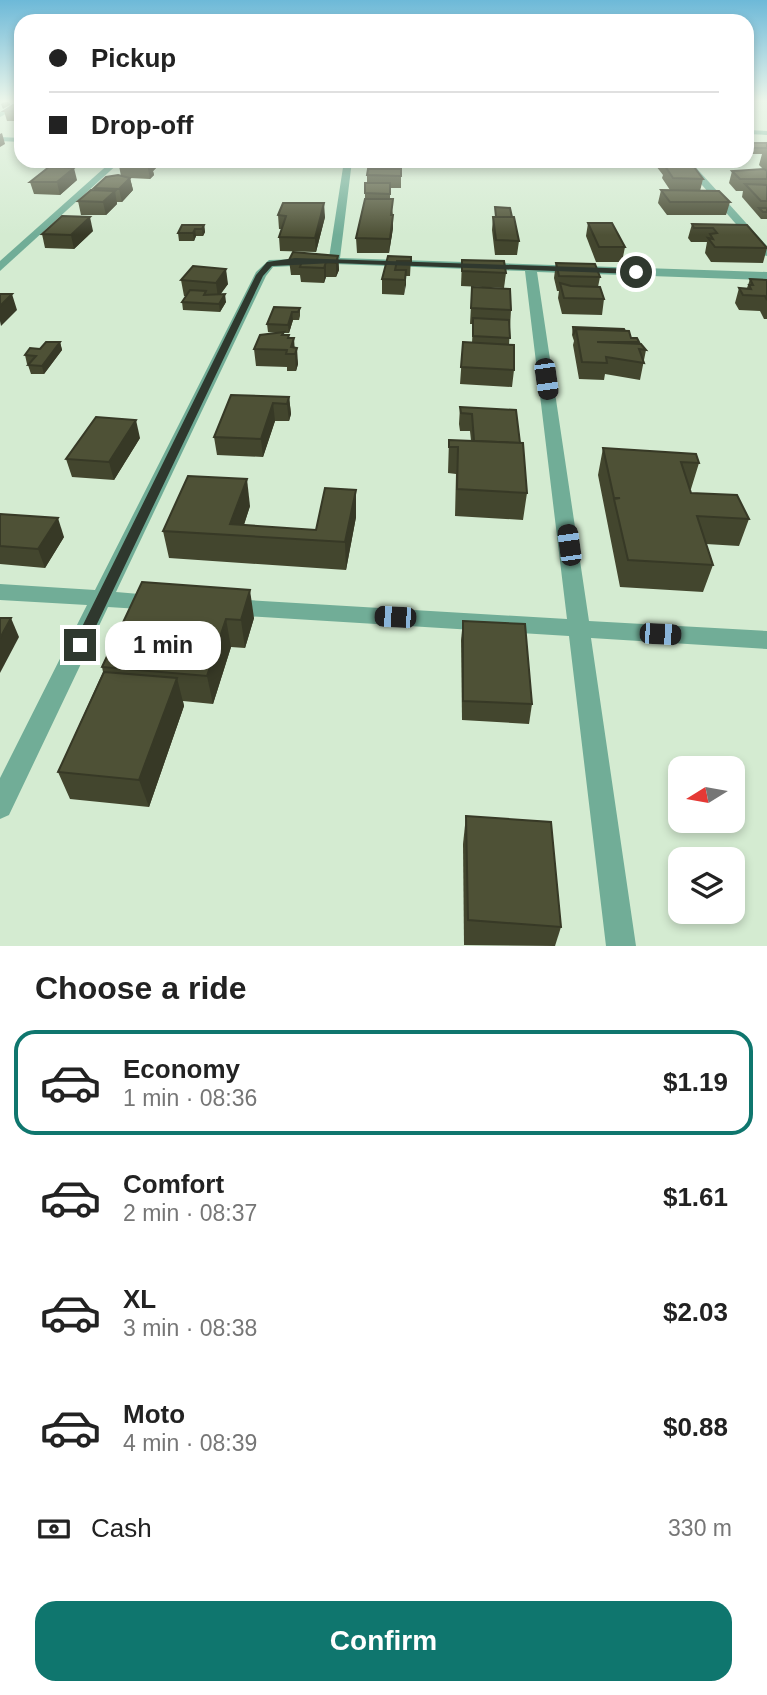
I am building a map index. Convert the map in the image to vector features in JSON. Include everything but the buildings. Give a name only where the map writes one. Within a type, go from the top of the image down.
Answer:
[{"type":"street","points":[[0,267],[109,168]]},
{"type":"street","points":[[334,261],[347,168]]},
{"type":"street","points":[[691,168],[767,253]]},
{"type":"street","points":[[0,806],[260,275],[269,264],[334,261],[767,276]]},
{"type":"street","points":[[531,269],[621,946]]},
{"type":"street","points":[[0,592],[171,603]]},
{"type":"street","points":[[212,606],[767,640]]},
{"type":"route","points":[[80,645],[260,275],[269,264],[334,261],[636,272]]}]
